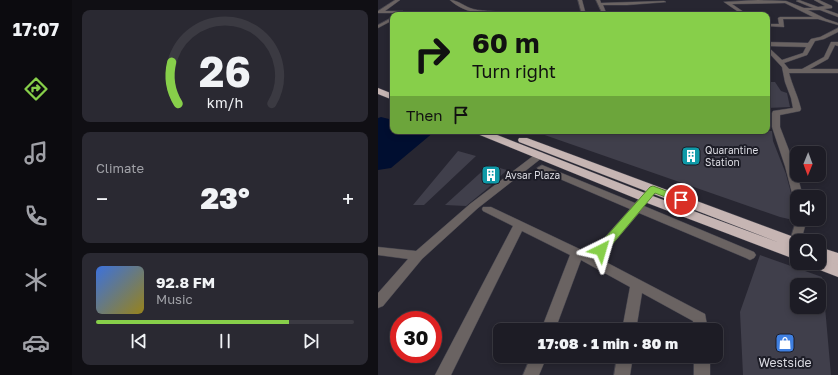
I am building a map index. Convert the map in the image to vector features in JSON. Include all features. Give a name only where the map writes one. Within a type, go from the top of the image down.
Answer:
[{"type":"highway","points":[[378,85],[390,89]]},
{"type":"highway","points":[[378,91],[390,96]]},
{"type":"highway","points":[[486,134],[645,198],[790,245]]},
{"type":"highway","points":[[506,134],[645,198]]},
{"type":"highway","points":[[826,255],[838,259]]},
{"type":"highway","points":[[826,266],[838,271]]},
{"type":"street","points":[[379,12],[398,0]]},
{"type":"street","points":[[452,0],[460,7],[484,12]]},
{"type":"street","points":[[580,0],[583,12]]},
{"type":"street","points":[[796,0],[838,16]]},
{"type":"street","points":[[816,0],[830,7]]},
{"type":"street","points":[[725,1],[785,1],[804,9],[829,23],[838,24]]},
{"type":"street","points":[[725,1],[742,12]]},
{"type":"street","points":[[599,2],[626,4],[664,3]]},
{"type":"street","points":[[599,2],[604,12]]},
{"type":"street","points":[[804,9],[838,6]]},
{"type":"street","points":[[379,12],[403,12]]},
{"type":"street","points":[[770,25],[782,26],[780,18],[818,18]]},
{"type":"street","points":[[378,27],[390,20]]},
{"type":"street","points":[[784,67],[805,54],[810,44],[814,40],[822,38],[838,30]]},
{"type":"street","points":[[806,70],[805,68],[826,58],[833,43],[838,44]]},
{"type":"street","points":[[770,44],[810,44]]},
{"type":"street","points":[[770,51],[784,67],[788,82],[796,98],[797,109],[776,113],[776,127],[790,166],[796,190]]},
{"type":"street","points":[[784,67],[806,70],[838,71]]},
{"type":"street","points":[[378,302],[418,256],[474,206],[540,155]]},
{"type":"street","points":[[542,168],[645,198],[750,255]]},
{"type":"street","points":[[592,260],[645,198]]},
{"type":"street","points":[[487,209],[592,260],[637,284],[700,318],[700,323]]},
{"type":"street","points":[[443,375],[519,225]]},
{"type":"street","points":[[378,251],[418,256]]},
{"type":"street","points":[[551,323],[577,253]]},
{"type":"street","points":[[630,323],[637,284]]},
{"type":"street","points":[[532,375],[536,363]]},
{"type":"street","points":[[622,375],[624,363]]},
{"type":"street","points":[[702,363],[702,375]]},
{"type":"water","points":[[381,117],[390,119],[390,134],[432,134],[391,168],[378,170],[378,118]]},
{"type":"building","points":[[770,82],[775,82],[781,91],[787,93],[790,107],[770,108]]},
{"type":"building","name":"Quarantine Station","points":[[770,131],[772,131],[773,141],[786,174],[790,190],[790,219],[542,134],[770,134]]},
{"type":"building","points":[[458,151],[476,156],[424,205],[413,205]]},
{"type":"building","points":[[489,165],[507,170],[466,206],[445,205]]},
{"type":"building","name":"Westside","points":[[760,255],[790,266],[790,270],[802,270],[822,277],[790,278],[790,314],[826,314],[831,375],[743,375],[740,312]]},
{"type":"place","name":"Quarantine Station","points":[[691,156]]},
{"type":"place","name":"Avsar Plaza","points":[[491,175]]},
{"type":"place","name":"Westside","points":[[785,343]]},
{"type":"route","points":[[601,250],[653,189],[681,200]]}]
